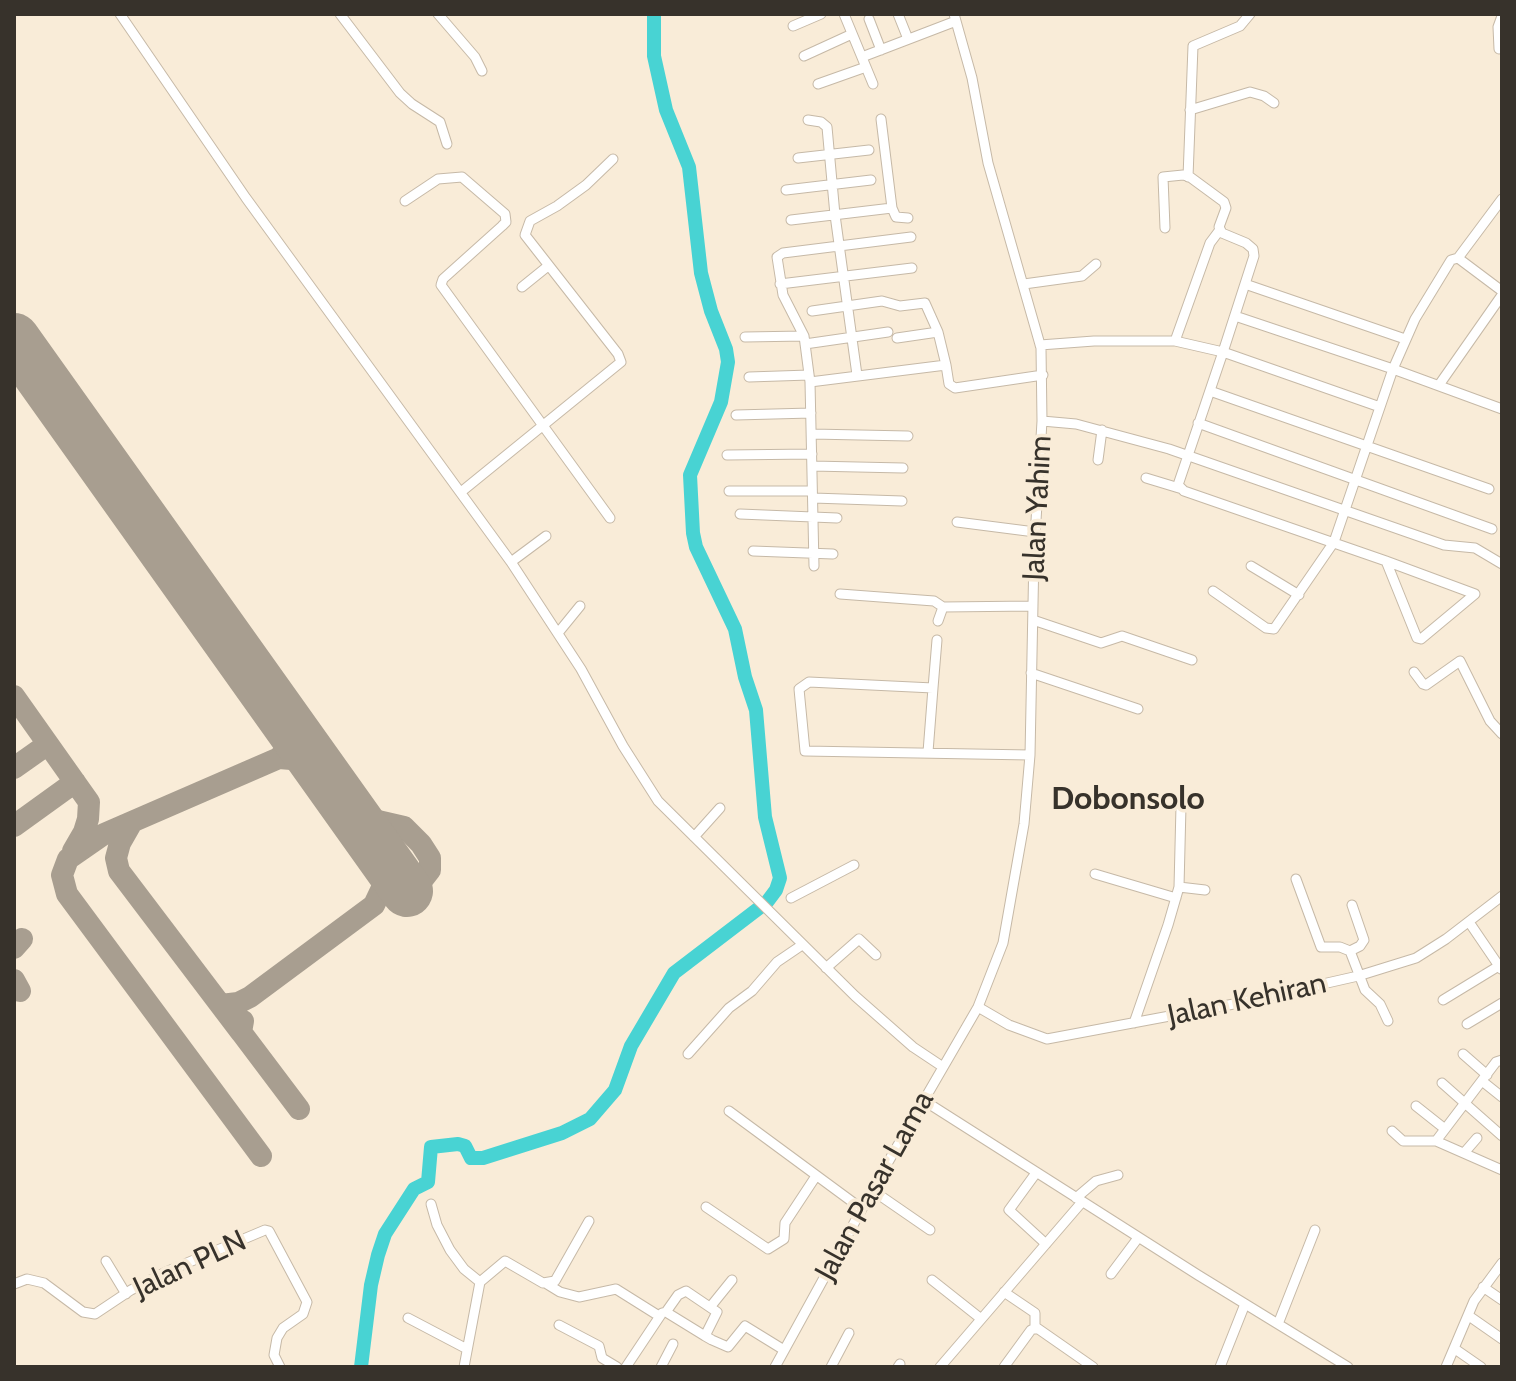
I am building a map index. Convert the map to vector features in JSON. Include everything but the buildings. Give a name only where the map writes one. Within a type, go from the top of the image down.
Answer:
[{"type":"street","points":[[120,14],[246,198],[511,562],[558,633],[658,801],[882,1021],[943,1067]]},
{"type":"street","points":[[340,14],[400,93],[412,104],[437,117],[447,144]]},
{"type":"street","points":[[438,14],[475,57],[482,71]]},
{"type":"street","points":[[793,26],[821,14]]},
{"type":"street","points":[[844,14],[873,84]]},
{"type":"street","points":[[898,14],[908,39]]},
{"type":"street","points":[[1188,177],[1193,46],[1240,26],[1250,14]]},
{"type":"street","points":[[1499,49],[1498,27],[1502,16]]},
{"type":"street","points":[[818,84],[864,62],[881,50],[955,17]]},
{"type":"street","name":"Jalan Yahim","points":[[955,17],[972,78],[990,169],[1040,345],[1043,375],[1035,532],[1030,755],[1024,824],[999,956],[978,1007]]},
{"type":"street","points":[[869,19],[881,50]]},
{"type":"street","points":[[804,56],[852,34]]},
{"type":"street","points":[[1190,110],[1250,92],[1274,103]]},
{"type":"street","points":[[881,119],[892,208],[896,217],[908,218]]},
{"type":"street","points":[[808,120],[821,122],[827,127],[835,215],[857,375]]},
{"type":"street","points":[[798,158],[869,150]]},
{"type":"street","points":[[461,492],[621,359],[525,235],[526,226],[586,185],[613,159]]},
{"type":"street","points":[[405,201],[438,179],[462,177],[505,214],[506,222],[441,283],[610,518]]},
{"type":"street","points":[[1165,228],[1163,177],[1188,177],[1224,202],[1226,208],[1219,231],[1210,243],[1175,341]]},
{"type":"street","points":[[786,190],[871,180]]},
{"type":"street","points":[[1213,591],[1270,630],[1274,629],[1334,542],[1405,339],[1451,260],[1458,258],[1502,199]]},
{"type":"street","points":[[791,220],[892,208]]},
{"type":"street","points":[[1179,488],[1180,473],[1254,256],[1250,244],[1219,231]]},
{"type":"street","points":[[814,566],[809,378],[804,340],[784,300],[775,261],[779,254],[911,237]]},
{"type":"street","points":[[1439,385],[1502,293],[1458,258]]},
{"type":"street","points":[[1024,284],[1082,276],[1096,264]]},
{"type":"street","points":[[522,287],[548,266]]},
{"type":"street","points":[[780,284],[912,268]]},
{"type":"street","points":[[1245,284],[1405,339]]},
{"type":"street","points":[[812,311],[887,301],[900,306],[923,303],[929,305],[949,384],[955,388],[1043,375]]},
{"type":"street","points":[[1235,316],[1502,409]]},
{"type":"street","points":[[745,337],[804,340],[938,332]]},
{"type":"street","points":[[1040,345],[1175,341],[1223,352],[1380,407]]},
{"type":"street","points":[[749,377],[809,378],[946,365]]},
{"type":"street","points":[[1210,391],[1489,489]]},
{"type":"street","points":[[736,415],[811,413]]},
{"type":"street","points":[[1042,421],[1065,422],[1102,430],[1186,455],[1444,545],[1475,548],[1502,564]]},
{"type":"street","points":[[1198,423],[1492,529]]},
{"type":"street","points":[[1098,460],[1102,430]]},
{"type":"street","points":[[812,434],[908,436]]},
{"type":"street","points":[[727,455],[812,454]]},
{"type":"street","points":[[812,466],[903,468]]},
{"type":"street","points":[[1146,478],[1334,542],[1401,566],[1475,594],[1421,639],[1417,638],[1386,561]]},
{"type":"street","points":[[729,491],[902,501]]},
{"type":"street","points":[[740,514],[837,518]]},
{"type":"street","points":[[957,522],[1035,532]]},
{"type":"street","points":[[511,562],[546,536]]},
{"type":"street","points":[[753,551],[833,554]]},
{"type":"street","points":[[1251,566],[1299,595]]},
{"type":"street","points":[[840,594],[934,601],[943,607],[1033,606]]},
{"type":"street","points":[[558,633],[580,606]]},
{"type":"street","points":[[938,621],[943,607]]},
{"type":"street","points":[[1033,620],[1101,643],[1122,636],[1192,660]]},
{"type":"street","points":[[928,752],[937,640]]},
{"type":"street","points":[[1414,672],[1426,685],[1460,661],[1490,721],[1502,734]]},
{"type":"street","points":[[1031,673],[1138,709]]},
{"type":"street","points":[[933,688],[806,683],[799,689],[798,696],[805,751],[1030,755]]},
{"type":"street","points":[[1134,1023],[1178,892],[1181,806]]},
{"type":"street","points":[[694,837],[720,808]]},
{"type":"street","points":[[791,898],[854,865]]},
{"type":"street","points":[[1095,874],[1178,892],[1205,890]]},
{"type":"street","points":[[1296,879],[1321,947],[1340,947],[1350,951],[1360,946],[1364,940],[1352,905]]},
{"type":"street","name":"Jalan Kehiran","points":[[978,1007],[1009,1025],[1047,1039],[1239,1003],[1358,976],[1416,958],[1502,896]]},
{"type":"street","points":[[1443,1000],[1501,967],[1469,922]]},
{"type":"street","points":[[826,968],[859,939],[876,955]]},
{"type":"street","points":[[688,1054],[729,1008],[752,991],[777,962],[802,945]]},
{"type":"street","points":[[1350,951],[1358,976],[1369,996],[1380,1004],[1388,1021]]},
{"type":"street","points":[[1467,1024],[1502,1003]]},
{"type":"street","name":"Jalan Pasar Lama","points":[[775,1367],[872,1190],[978,1007]]},
{"type":"street","points":[[1463,1054],[1502,1097]]},
{"type":"street","points":[[1436,1141],[1496,1062],[1502,1060]]},
{"type":"street","points":[[1442,1083],[1502,1136]]},
{"type":"street","points":[[923,1100],[1345,1366]]},
{"type":"street","points":[[1416,1106],[1445,1129]]},
{"type":"street","points":[[729,1111],[862,1209]]},
{"type":"street","points":[[1392,1131],[1403,1141],[1436,1141],[1502,1170]]},
{"type":"street","points":[[1464,1153],[1477,1138]]},
{"type":"street","points":[[1036,1173],[1009,1210],[1046,1244]]},
{"type":"street","points":[[940,1367],[1096,1181],[1118,1175]]},
{"type":"street","points":[[706,1207],[768,1249],[784,1239],[785,1223],[816,1176]]},
{"type":"street","points":[[872,1190],[930,1230]]},
{"type":"street","points":[[431,1204],[437,1225],[450,1250],[464,1269],[480,1282]]},
{"type":"street","points":[[547,1284],[558,1279],[565,1260],[574,1250],[589,1221]]},
{"type":"street","points":[[1278,1324],[1315,1230]]},
{"type":"street","name":"Jalan PLN","points":[[14,1284],[27,1279],[44,1283],[89,1315],[102,1311],[126,1294],[194,1260],[260,1231],[269,1231],[307,1302],[303,1314],[283,1328],[277,1338],[274,1355],[280,1367]]},
{"type":"street","points":[[1111,1274],[1138,1238]]},
{"type":"street","points":[[106,1261],[126,1294]]},
{"type":"street","points":[[464,1367],[480,1282],[505,1261],[560,1292],[579,1297],[616,1289],[728,1347],[745,1326],[784,1350]]},
{"type":"street","points":[[1446,1367],[1483,1287],[1502,1263]]},
{"type":"street","points":[[711,1306],[732,1280]]},
{"type":"street","points":[[932,1280],[980,1318]]},
{"type":"street","points":[[1483,1287],[1502,1300]]},
{"type":"street","points":[[626,1367],[684,1290],[711,1306],[717,1314],[705,1336]]},
{"type":"street","points":[[1004,1292],[1035,1313],[1035,1329]]},
{"type":"street","points":[[1220,1367],[1250,1307]]},
{"type":"street","points":[[1469,1316],[1502,1339]]},
{"type":"street","points":[[408,1318],[467,1349]]},
{"type":"street","points":[[559,1325],[599,1346],[602,1358],[617,1367]]},
{"type":"street","points":[[1004,1367],[1031,1330],[1035,1329]]},
{"type":"street","points":[[1035,1329],[1093,1367]]},
{"type":"street","points":[[831,1367],[849,1333]]},
{"type":"street","points":[[661,1367],[673,1344]]},
{"type":"street","points":[[1455,1349],[1481,1367]]},
{"type":"waterway","points":[[361,1367],[371,1285],[378,1255],[385,1234],[414,1189],[428,1182],[431,1147],[458,1144],[465,1146],[471,1158],[483,1158],[562,1133],[590,1119],[615,1090],[631,1046],[674,973],[767,902],[780,878],[765,817],[756,710],[735,629],[696,547],[693,533],[690,475],[721,402],[728,362],[701,273],[689,167],[666,110],[654,56],[654,14]]},
{"type":"taxiway","points":[[14,696],[89,802],[84,832],[73,851]]},
{"type":"taxiway","points":[[279,758],[289,746],[289,726]]},
{"type":"taxiway","points":[[14,768],[48,744]]},
{"type":"taxiway","points":[[261,1156],[67,894],[62,875],[68,859],[104,834],[279,758],[304,760],[322,772]]},
{"type":"taxiway","points":[[14,826],[75,782]]},
{"type":"taxiway","points":[[352,815],[404,827],[421,844],[430,858],[430,870],[423,879],[406,890]]},
{"type":"taxiway","points":[[132,822],[120,843],[116,858],[119,871],[241,1032]]},
{"type":"taxiway","points":[[221,1005],[238,1003],[250,997],[374,905],[383,886],[382,856]]},
{"type":"taxiway","points":[[14,948],[22,939]]},
{"type":"taxiway","points":[[14,980],[20,991]]},
{"type":"taxiway","points":[[243,1021],[241,1032],[299,1109]]},
{"type":"runway","points":[[14,339],[407,891]]},
{"type":"district","name":"Dobonsolo","points":[[1128,800]]}]
